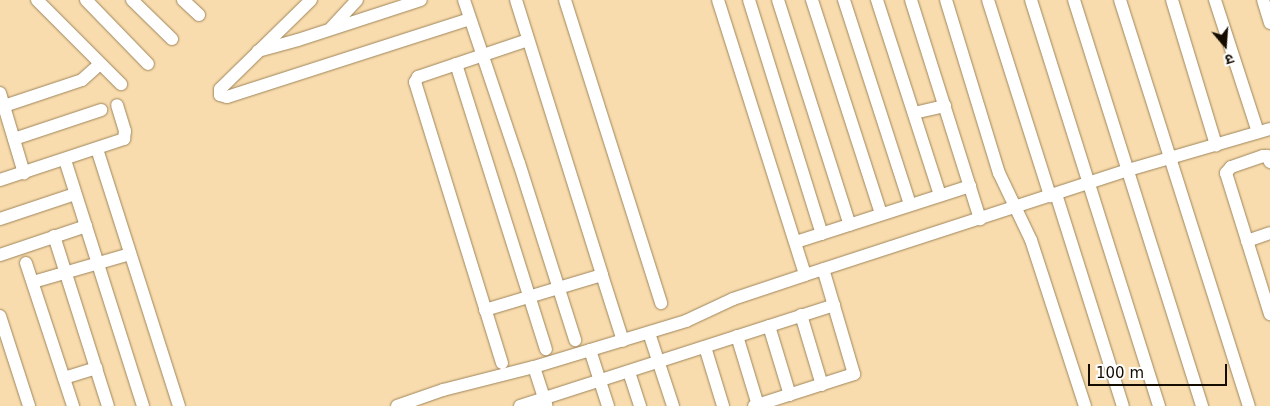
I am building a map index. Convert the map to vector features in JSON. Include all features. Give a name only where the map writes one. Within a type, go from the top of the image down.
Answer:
[{"type":"street","points":[[37,0],[121,84]]},
{"type":"street","points":[[86,0],[148,64]]},
{"type":"street","points":[[132,0],[172,39]]},
{"type":"street","points":[[311,0],[220,88],[220,96],[227,97],[470,18]]},
{"type":"street","points":[[329,30],[357,0]]},
{"type":"street","points":[[464,0],[484,55],[575,340]]},
{"type":"street","points":[[516,0],[623,340]]},
{"type":"street","points":[[565,0],[661,303]]},
{"type":"street","points":[[718,0],[805,275]]},
{"type":"street","points":[[749,0],[822,234]]},
{"type":"street","points":[[778,0],[850,225]]},
{"type":"street","points":[[812,0],[881,214]]},
{"type":"street","points":[[844,0],[910,204]]},
{"type":"street","points":[[877,0],[940,195]]},
{"type":"street","points":[[912,0],[980,219]]},
{"type":"street","points":[[946,0],[1000,173],[1031,240],[1084,406]]},
{"type":"street","points":[[988,0],[1123,406]]},
{"type":"street","points":[[1031,0],[1090,182],[1158,406]]},
{"type":"street","points":[[1074,0],[1202,406]]},
{"type":"street","points":[[1120,0],[1249,406]]},
{"type":"street","points":[[1172,0],[1216,145]]},
{"type":"street","points":[[397,406],[468,383],[534,367],[686,321],[733,299],[823,269],[1128,170],[1264,130],[1215,0]]},
{"type":"street","points":[[1263,0],[1270,23]]},
{"type":"street","points":[[258,51],[417,1]]},
{"type":"street","points":[[189,2],[199,15]]},
{"type":"street","points":[[502,363],[415,87],[415,79],[528,40]]},
{"type":"street","points":[[4,106],[82,80],[100,64]]},
{"type":"street","points":[[456,64],[546,349]]},
{"type":"street","points":[[0,93],[24,173]]},
{"type":"street","points":[[0,180],[119,141],[126,135],[117,105]]},
{"type":"street","points":[[914,114],[945,106]]},
{"type":"street","points":[[14,139],[101,110]]},
{"type":"street","points":[[96,149],[179,406]]},
{"type":"street","points":[[1270,162],[1267,156],[1263,156],[1231,167],[1226,173],[1270,314]]},
{"type":"street","points":[[65,160],[143,406]]},
{"type":"street","points":[[796,242],[970,186]]},
{"type":"street","points":[[0,219],[76,194]]},
{"type":"street","points":[[0,255],[86,226]]},
{"type":"street","points":[[1247,241],[1270,233]]},
{"type":"street","points":[[54,236],[108,406]]},
{"type":"street","points":[[33,282],[130,254]]},
{"type":"street","points":[[26,262],[73,406]]},
{"type":"street","points":[[737,336],[756,405],[854,374],[823,269]]},
{"type":"street","points":[[485,310],[602,275]]},
{"type":"street","points":[[520,406],[545,402],[600,381],[834,305]]},
{"type":"street","points":[[801,315],[822,385]]},
{"type":"street","points":[[0,316],[29,406]]},
{"type":"street","points":[[769,326],[790,395]]},
{"type":"street","points":[[650,332],[673,406]]},
{"type":"street","points":[[705,347],[723,406]]},
{"type":"street","points":[[590,350],[608,406]]},
{"type":"street","points":[[534,367],[545,402]]},
{"type":"street","points":[[64,378],[96,368]]},
{"type":"street","points":[[629,372],[640,406]]}]
